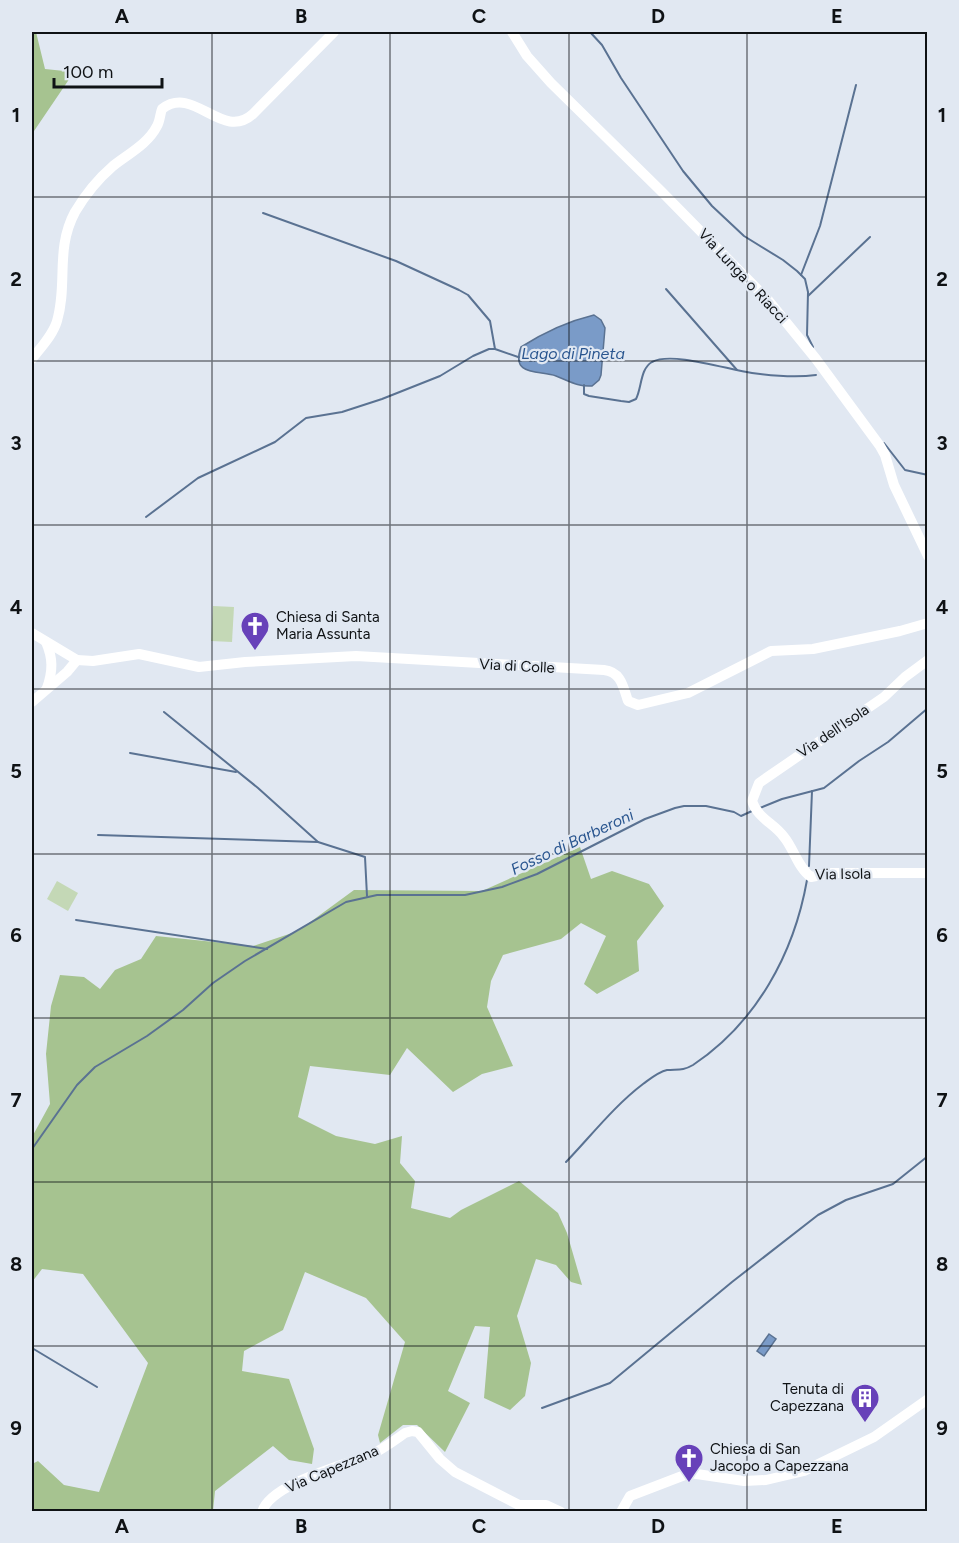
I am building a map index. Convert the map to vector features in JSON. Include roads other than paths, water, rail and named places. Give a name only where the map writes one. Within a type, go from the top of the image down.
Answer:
[{"type":"street","points":[[32,359],[45,343],[56,323],[61,294],[63,243],[74,214],[97,181],[151,135],[159,123],[162,109],[174,102],[186,101],[225,121],[243,121],[253,114],[334,32]]},
{"type":"street","name":"Via Lunga o Riacci","points":[[512,32],[527,56],[551,83],[720,249],[786,321],[880,446],[894,485],[927,556]]},
{"type":"street","name":"Via di Colle","points":[[77,660],[82,662],[144,654],[189,667],[199,667],[356,656],[604,670],[618,676],[628,701],[638,705],[688,693],[771,651],[813,649],[900,632],[927,623]]},
{"type":"street","points":[[32,633],[77,660],[67,672],[32,702]]},
{"type":"street","points":[[46,642],[51,654],[52,667],[46,689]]},
{"type":"street","name":"Via dell'Isola","points":[[755,809],[753,798],[759,783],[884,698],[905,677],[927,660]]},
{"type":"street","name":"Via Isola","points":[[755,809],[783,835],[804,872],[811,877],[832,873],[927,873]]},
{"type":"street","points":[[621,1512],[630,1496],[690,1473],[744,1481],[766,1480],[804,1471],[874,1437],[927,1399]]},
{"type":"street","name":"Via Capezzana","points":[[262,1512],[274,1494],[296,1482],[345,1462],[372,1454],[411,1431],[418,1432],[440,1459],[455,1472],[519,1505],[546,1505],[561,1512]]},
{"type":"water","name":"Lago di Pineta","points":[[594,315],[601,320],[605,328],[601,375],[592,386],[578,385],[556,376],[523,368],[519,357],[521,347],[556,328]]},
{"type":"water","points":[[769,1334],[776,1339],[764,1356],[757,1351]]},
{"type":"waterway","points":[[590,32],[602,45],[621,78],[683,171],[712,206],[744,236],[783,260],[805,279],[808,292],[807,335],[813,347]]},
{"type":"waterway","points":[[801,275],[820,226],[856,85]]},
{"type":"waterway","points":[[263,213],[396,261],[468,295],[490,321],[495,349]]},
{"type":"waterway","points":[[808,296],[870,237]]},
{"type":"waterway","points":[[666,289],[737,370]]},
{"type":"waterway","points":[[146,517],[198,478],[275,442],[306,418],[342,412],[382,399],[440,376],[489,349],[521,358]]},
{"type":"waterway","points":[[584,385],[584,394],[589,396],[629,402],[636,399],[645,369],[652,362],[661,359],[701,362],[768,375],[816,375]]},
{"type":"waterway","points":[[884,443],[905,470],[928,475]]},
{"type":"waterway","name":"Fosso di Barberoni","points":[[760,808],[782,799],[824,788],[888,742],[928,708]]},
{"type":"waterway","points":[[164,712],[258,788],[318,842]]},
{"type":"waterway","points":[[130,753],[236,772]]},
{"type":"waterway","points":[[809,866],[812,791]]},
{"type":"waterway","name":"Fosso di Barberoni","points":[[32,1149],[77,1085],[95,1067],[147,1036],[183,1010],[213,983],[245,961],[346,902],[377,895],[465,895],[502,887],[537,874],[645,819],[675,808],[706,806],[734,812],[741,816],[752,811]]},
{"type":"waterway","points":[[98,835],[318,842],[365,857],[367,896]]},
{"type":"waterway","points":[[566,1162],[612,1111],[643,1084],[664,1071],[683,1069],[693,1065],[736,1029],[753,1008],[782,960],[793,934],[807,880]]},
{"type":"waterway","points":[[76,920],[267,949]]},
{"type":"waterway","points":[[542,1408],[610,1383],[732,1282],[818,1215],[846,1200],[893,1184],[928,1156]]},
{"type":"waterway","name":"Fosso di Barberoni","points":[[32,1348],[97,1387]]},
{"type":"place","name":"Chiesa di Santa Maria Assunta","points":[[255,652]]},
{"type":"place","name":"Tenuta di Capezzana","points":[[865,1424]]},
{"type":"place","name":"Chiesa di San Jacopo a Capezzana","points":[[689,1484]]}]
